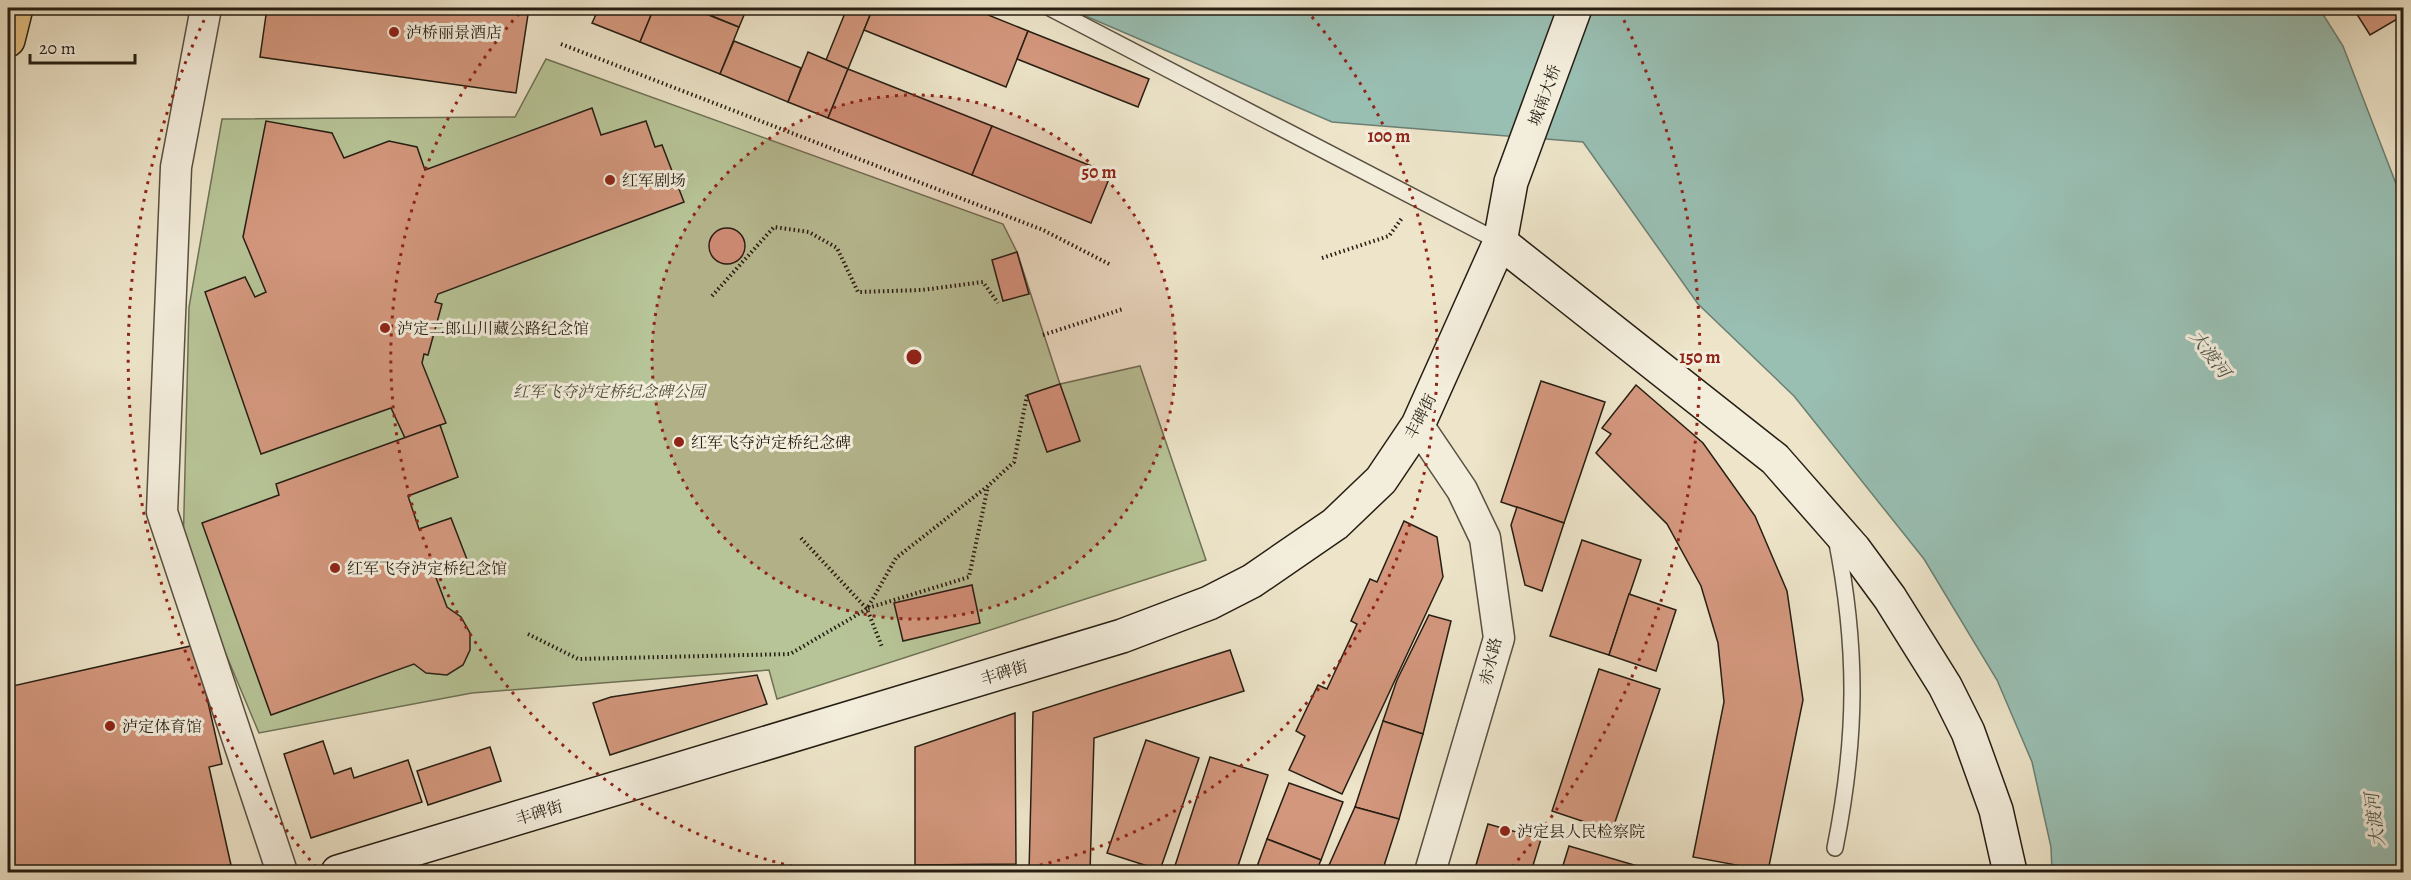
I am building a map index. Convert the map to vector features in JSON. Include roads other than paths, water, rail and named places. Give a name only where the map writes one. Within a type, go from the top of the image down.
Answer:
[{"type":"highway","points":[[8,40],[16,8]]},
{"type":"street","points":[[206,8],[176,167],[162,512],[282,873]]},
{"type":"street","name":"城南大桥","points":[[1500,242],[1511,182],[1575,8]]},
{"type":"street","points":[[1500,242],[1775,459],[1834,526],[1890,598],[1944,686],[1968,732],[1996,810],[2010,873]]},
{"type":"street","name":"丰碑街","points":[[338,873],[1122,636],[1209,603],[1252,581],[1335,524],[1381,480],[1418,425],[1500,242]]},
{"type":"street","name":"赤水路","points":[[1418,425],[1462,490],[1485,538],[1499,638],[1430,873]]},
{"type":"lane","points":[[1050,8],[1500,242]]},
{"type":"lane","points":[[1834,526],[1845,584],[1852,642],[1853,701],[1851,750],[1834,848]]},
{"type":"water","name":"大渡河","points":[[1067,8],[2319,8],[2343,46],[2403,202],[2403,872],[2052,872],[2051,847],[2032,762],[1997,680],[1924,559],[1794,396],[1698,304],[1583,142],[1332,122]]},
{"type":"place","name":"泸桥丽景酒店","points":[[394,32]]},
{"type":"place","name":"红军剧场","points":[[610,180]]},
{"type":"place","name":"泸定二郎山川藏公路纪念馆","points":[[385,328]]},
{"type":"place","name":"红军飞夺泸定桥纪念碑","points":[[679,442]]},
{"type":"place","name":"红军飞夺泸定桥纪念馆","points":[[335,568]]},
{"type":"place","name":"泸定体育馆","points":[[110,726]]},
{"type":"place","name":"泸定县人民检察院","points":[[1505,831]]},
{"type":"park label","name":"红军飞夺泸定桥纪念碑公园","points":[[609,391]]}]
